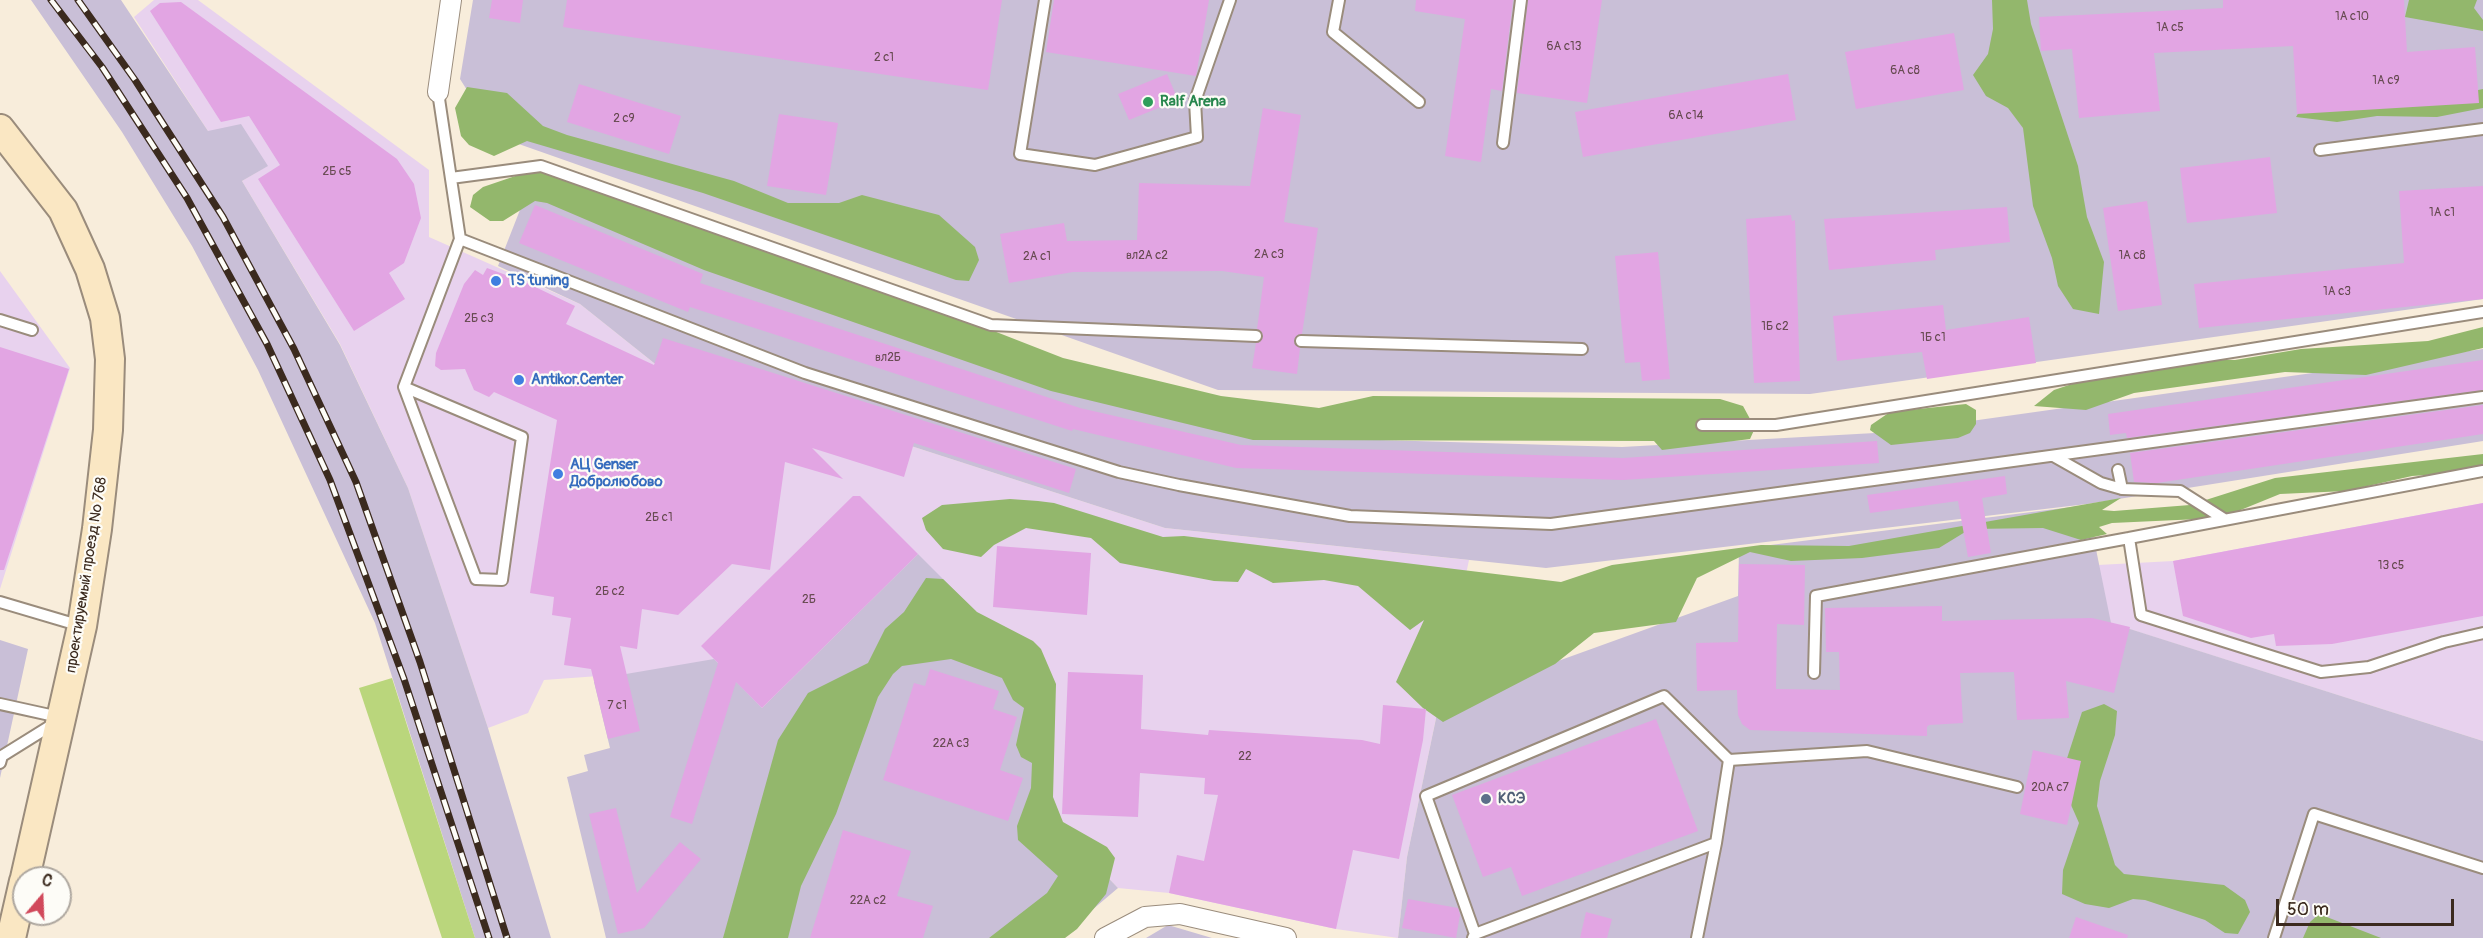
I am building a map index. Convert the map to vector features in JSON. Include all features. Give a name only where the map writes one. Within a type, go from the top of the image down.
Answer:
[{"type":"street","points":[[438,92],[451,0]]},
{"type":"street","name":"проектируемый проезд № 768","points":[[0,129],[63,210],[90,269],[105,318],[110,359],[108,430],[97,529],[82,626],[63,718],[27,866]]},
{"type":"street","points":[[1105,938],[1145,917],[1180,914],[1286,938]]},
{"type":"lane","points":[[1045,0],[1020,154],[1095,165],[1197,137],[1195,101],[1230,0]]},
{"type":"lane","points":[[1339,0],[1333,32],[1419,102]]},
{"type":"lane","points":[[1503,143],[1521,0]]},
{"type":"lane","points":[[404,387],[522,437],[502,580],[476,579],[404,387],[460,239],[438,92]]},
{"type":"lane","points":[[2320,150],[2483,129]]},
{"type":"lane","points":[[451,178],[541,166],[991,325],[1256,336]]},
{"type":"lane","points":[[460,239],[805,373],[1119,472],[1350,516],[1551,524],[2483,397]]},
{"type":"lane","points":[[1702,425],[1776,425],[2483,312]]},
{"type":"lane","points":[[0,320],[32,330]]},
{"type":"lane","points":[[1301,341],[1582,349]]},
{"type":"lane","points":[[2055,457],[2101,483],[2122,489],[2180,491],[2224,519]]},
{"type":"lane","points":[[2118,470],[2122,489]]},
{"type":"lane","points":[[1814,673],[1816,596],[2483,471]]},
{"type":"lane","points":[[2129,538],[2141,615],[2321,672],[2369,667],[2444,642],[2483,633]]},
{"type":"lane","points":[[0,602],[82,626]]},
{"type":"lane","points":[[1716,843],[1474,936],[1426,796],[1664,696],[1729,760],[1867,751],[2017,787]]},
{"type":"lane","points":[[0,704],[63,718]]},
{"type":"lane","points":[[0,763],[2,756],[63,718]]},
{"type":"lane","points":[[1697,938],[1716,843],[1729,760]]},
{"type":"lane","points":[[2274,938],[2314,814],[2483,868]]},
{"type":"shaded area","points":[[31,0],[121,0],[208,131],[241,124],[268,166],[242,181],[340,345],[408,488],[488,728],[551,938],[475,938],[375,623],[258,370],[192,246],[122,132]]},
{"type":"shaded area","points":[[154,0],[198,0],[429,170],[429,237],[580,304],[654,363],[1165,528],[1469,560],[1407,857],[1398,938],[1336,929],[1169,893],[1118,888],[1049,816],[918,555],[762,708],[626,674],[544,680],[528,713],[488,728],[408,488],[340,344],[242,181],[267,166],[208,131],[134,17]]},
{"type":"shaded area","points":[[473,0],[2483,0],[2483,299],[1810,394],[1218,390],[496,136],[460,79]]},
{"type":"shaded area","points":[[527,192],[1243,436],[1622,447],[1893,432],[2483,349],[2483,441],[2087,504],[1546,568],[1165,528],[654,363],[580,304],[498,266]]},
{"type":"shaded area","points":[[0,271],[70,368],[0,589]]},
{"type":"shaded area","points":[[2483,503],[2483,741],[2110,623],[2098,565],[2173,561]]},
{"type":"shaded area","points":[[2087,505],[2111,623],[2483,741],[2483,938],[1398,938],[1407,857],[1439,704],[1738,596],[1739,549]]},
{"type":"shaded area","points":[[918,554],[1031,667],[1049,816],[1118,888],[1059,938],[606,938],[567,777],[588,771],[584,755],[610,748],[594,682],[626,674],[714,659],[762,708]]},
{"type":"shaded area","points":[[0,640],[28,649],[0,778]]},
{"type":"shaded area","points":[[1168,925],[1212,938],[1146,938]]},
{"type":"green space","points":[[1992,0],[2027,0],[2031,24],[2078,166],[2087,217],[2104,262],[2099,314],[2073,309],[2058,286],[2052,258],[2033,206],[2023,128],[2008,108],[1986,96],[1973,75],[1988,54],[1993,29]]},
{"type":"green space","points":[[2409,0],[2477,0],[2474,8],[2483,20],[2483,31],[2405,17]]},
{"type":"green space","points":[[467,87],[507,93],[543,126],[567,135],[734,181],[788,203],[839,203],[862,195],[939,215],[975,247],[979,260],[969,281],[956,280],[703,193],[527,141],[494,156],[469,145],[461,136],[455,108]]},
{"type":"green space","points":[[2483,89],[2483,108],[2437,117],[2377,116],[2337,122],[2296,117],[2302,107],[2464,93]]},
{"type":"green space","points":[[530,171],[553,175],[899,294],[1063,358],[1221,396],[1319,408],[1373,396],[1720,399],[1743,406],[1755,428],[1750,439],[1662,450],[1654,441],[1253,440],[1051,391],[704,270],[547,203],[535,201],[503,221],[490,221],[470,207],[473,195],[483,187]]},
{"type":"green space","points":[[2483,327],[2483,348],[2366,375],[2285,372],[2134,393],[2086,410],[2034,406],[2054,390],[2078,382],[2146,372],[2194,359],[2235,360],[2301,349],[2428,341]]},
{"type":"green space","points":[[1966,404],[1976,410],[1976,424],[1970,433],[1958,438],[1891,445],[1870,430],[1871,425],[1890,412]]},
{"type":"green space","points":[[2483,454],[2483,471],[2412,476],[2346,491],[2280,494],[2221,518],[2112,523],[2099,527],[2107,534],[2081,540],[2043,528],[1970,529],[1939,548],[1862,558],[1791,561],[1750,552],[1697,578],[1676,622],[1594,633],[1555,664],[1443,722],[1423,708],[1396,682],[1424,620],[1410,630],[1358,586],[1324,580],[1273,583],[1246,569],[1238,582],[1214,581],[1120,563],[1091,538],[1026,528],[994,545],[981,557],[943,549],[926,530],[922,518],[942,505],[1010,499],[1038,501],[1054,503],[1163,537],[1184,536],[1561,582],[1612,565],[1761,545],[1849,546],[2121,498],[2102,510],[2190,505],[2275,478]]},
{"type":"green space","points":[[926,578],[943,579],[977,612],[1033,641],[1041,649],[1056,684],[1053,797],[1063,822],[1107,847],[1115,858],[1106,894],[1077,929],[1065,938],[989,938],[1047,893],[1058,876],[1018,840],[1017,826],[1031,788],[1032,763],[1021,757],[1016,745],[1024,708],[1013,700],[1002,678],[951,659],[902,666],[893,674],[878,697],[836,814],[801,886],[788,938],[723,938],[778,740],[808,693],[868,663],[885,629],[904,612]]},
{"type":"green space","points":[[392,678],[475,938],[442,938],[359,688]]},
{"type":"green space","points":[[2104,704],[2117,711],[2115,735],[2100,781],[2097,806],[2115,865],[2124,874],[2224,885],[2245,900],[2250,912],[2238,934],[2225,933],[2205,920],[2145,900],[2133,899],[2109,908],[2085,904],[2062,894],[2063,870],[2079,823],[2060,780],[2082,712]]},
{"type":"green space","points":[[2319,914],[2381,938],[2303,938],[2310,922]]},
{"type":"building","points":[[492,0],[523,0],[520,23],[489,18]]},
{"type":"building","points":[[567,0],[1002,0],[988,90],[563,27]]},
{"type":"building","points":[[1054,0],[1209,0],[1196,76],[1046,52]]},
{"type":"building","points":[[1416,0],[1513,0],[1502,91],[1491,89],[1481,162],[1445,156],[1465,19],[1415,11]]},
{"type":"building","points":[[1528,0],[1602,0],[1587,103],[1517,93]]},
{"type":"building","points":[[2223,0],[2404,0],[2407,52],[2475,47],[2479,103],[2297,114],[2293,46],[2154,53],[2160,111],[2079,118],[2072,49],[2041,51],[2039,17],[2223,8]]},
{"type":"building","points":[[181,2],[397,159],[414,184],[421,218],[404,263],[389,273],[405,299],[354,331],[258,179],[280,165],[249,116],[221,122],[150,11],[160,3]]},
{"type":"building","points":[[1954,33],[1964,90],[1856,109],[1845,52]]},
{"type":"building","points":[[1167,74],[1178,100],[1129,120],[1118,94]]},
{"type":"building","points":[[1788,74],[1796,120],[1583,157],[1575,112]]},
{"type":"building","points":[[579,84],[681,116],[669,154],[567,122]]},
{"type":"building","points":[[1263,108],[1301,115],[1284,222],[1318,228],[1302,334],[1297,335],[1294,340],[1295,345],[1300,348],[1297,374],[1252,368],[1256,343],[1260,342],[1263,337],[1262,332],[1257,329],[1264,277],[1222,271],[1073,272],[1009,283],[1000,234],[1064,223],[1067,241],[1137,240],[1139,183],[1250,186]]},
{"type":"building","points":[[779,114],[838,123],[826,195],[767,186]]},
{"type":"building","points":[[2270,157],[2277,213],[2187,223],[2180,168]]},
{"type":"building","points":[[2483,186],[2483,299],[2199,328],[2194,284],[2404,263],[2399,191]]},
{"type":"building","points":[[2147,201],[2162,305],[2118,311],[2103,208]]},
{"type":"building","points":[[535,205],[703,274],[700,283],[1080,408],[1241,445],[1623,458],[1877,441],[1879,463],[1623,480],[1236,468],[1073,429],[1072,431],[690,307],[688,312],[519,243]]},
{"type":"building","points":[[2007,207],[2010,242],[1935,250],[1936,260],[1829,270],[1824,219]]},
{"type":"building","points":[[1791,215],[1792,221],[1795,220],[1800,381],[1754,383],[1746,219]]},
{"type":"building","points":[[1658,252],[1670,379],[1642,381],[1640,362],[1625,363],[1615,256]]},
{"type":"building","points":[[487,268],[506,275],[506,273],[575,306],[566,324],[654,365],[663,338],[1076,469],[1069,493],[914,443],[904,477],[812,448],[843,479],[785,462],[770,570],[732,564],[678,615],[642,609],[637,649],[620,646],[640,731],[608,739],[591,669],[564,665],[571,618],[552,615],[554,597],[530,593],[557,420],[494,392],[489,397],[474,390],[465,369],[441,370],[435,366],[436,353],[464,284],[475,270],[483,275]]},
{"type":"building","points":[[1943,305],[1946,330],[2029,317],[2036,363],[1927,379],[1922,352],[1837,361],[1833,316]]},
{"type":"building","points":[[0,347],[69,369],[4,570],[0,570]]},
{"type":"building","points":[[2483,360],[2483,390],[2127,438],[2126,433],[2110,435],[2108,414]]},
{"type":"building","points":[[2483,405],[2483,434],[2157,483],[2134,482],[2130,453]]},
{"type":"building","points":[[2005,476],[2007,494],[1982,498],[1991,553],[1968,557],[1958,501],[1870,513],[1867,495]]},
{"type":"building","points":[[853,496],[860,496],[918,554],[762,708],[736,682],[692,824],[670,817],[718,663],[701,646]]},
{"type":"building","points":[[2483,503],[2483,616],[2332,644],[2276,646],[2274,634],[2251,638],[2183,616],[2173,561]]},
{"type":"building","points":[[997,546],[1091,553],[1087,615],[993,607]]},
{"type":"building","points":[[1739,564],[1805,565],[1804,625],[1777,624],[1776,689],[1840,690],[1839,652],[1826,652],[1825,608],[1942,606],[1942,621],[2092,618],[2130,627],[2114,693],[2066,681],[2069,718],[2017,720],[2014,672],[1960,673],[1963,723],[1929,725],[1927,736],[1750,730],[1742,724],[1738,715],[1737,690],[1697,691],[1696,643],[1738,642]]},
{"type":"building","points":[[930,669],[999,691],[993,709],[1017,717],[1000,770],[1023,778],[1008,821],[883,780],[914,683],[925,686]]},
{"type":"building","points":[[1068,672],[1143,675],[1141,729],[1208,735],[1209,730],[1362,740],[1380,744],[1383,705],[1426,709],[1423,740],[1399,859],[1353,850],[1336,929],[1169,893],[1177,855],[1204,861],[1218,795],[1204,794],[1205,778],[1140,773],[1138,817],[1062,814]]},
{"type":"building","points":[[1656,719],[1698,831],[1522,896],[1511,867],[1483,877],[1452,795]]},
{"type":"building","points":[[2033,750],[2081,761],[2067,825],[2020,814]]},
{"type":"building","points":[[616,808],[637,893],[680,842],[701,859],[644,928],[618,934],[589,814]]},
{"type":"building","points":[[843,830],[911,851],[897,896],[933,906],[923,938],[810,938]]},
{"type":"building","points":[[1408,899],[1458,908],[1460,915],[1456,938],[1402,928]]},
{"type":"building","points":[[1586,912],[1612,919],[1607,938],[1580,938]]},
{"type":"building","points":[[2076,917],[2128,935],[2127,938],[2069,938]]},
{"type":"railway","points":[[51,0],[102,67],[187,198],[267,344],[330,480],[404,679],[489,938]]},
{"type":"railway","points":[[78,0],[135,80],[223,217],[294,349],[356,482],[420,662],[507,938]]},
{"type":"place","name":"Ralf Arena","points":[[1148,102]]},
{"type":"place","name":"TS tuning","points":[[496,281]]},
{"type":"place","name":"Antikor.Center","points":[[519,380]]},
{"type":"place","name":"АЦ Genser Добролюбово","points":[[558,474]]},
{"type":"place","name":"КСЭ","points":[[1486,799]]}]
